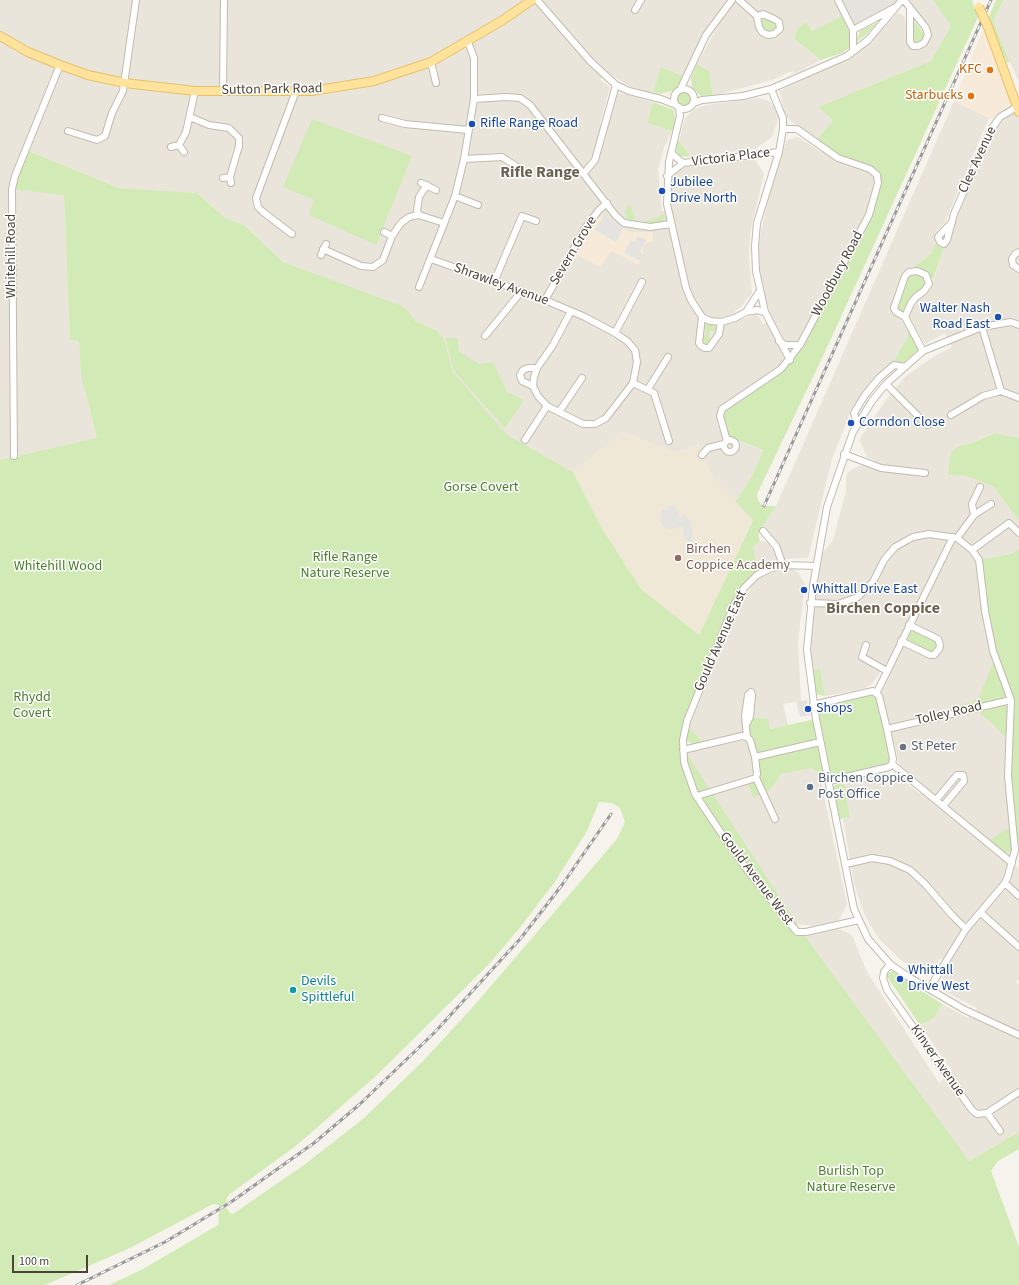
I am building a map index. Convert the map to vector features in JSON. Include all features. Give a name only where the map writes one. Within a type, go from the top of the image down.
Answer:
[{"type":"main road","name":"Sutton Park Road","points":[[0,36],[60,65],[88,74],[125,83],[195,91],[296,91],[342,88],[368,82],[431,62],[468,42],[532,0]]},
{"type":"main road","points":[[977,4],[997,46],[1018,110]]},
{"type":"street","points":[[68,131],[97,140],[101,140],[105,136],[112,113],[120,98],[125,83],[136,0]]},
{"type":"street","points":[[224,0],[224,91]]},
{"type":"street","points":[[537,0],[591,62],[616,85],[629,91],[661,99],[686,109]]},
{"type":"street","points":[[635,10],[641,0]]},
{"type":"street","points":[[680,116],[674,100],[706,35],[732,0]]},
{"type":"street","points":[[739,0],[757,16]]},
{"type":"street","points":[[838,0],[853,30],[853,50]]},
{"type":"street","points":[[765,312],[757,310],[746,312],[736,318],[721,322],[710,321],[702,316],[691,300],[686,288],[667,204],[667,176],[680,116],[694,103],[702,100],[744,96],[771,89],[827,65],[868,40],[903,0],[926,28],[928,35],[924,43],[918,46],[913,46],[910,42],[910,10]]},
{"type":"street","points":[[853,30],[897,7]]},
{"type":"street","points":[[419,287],[455,196],[464,159],[474,99],[474,58],[468,42]]},
{"type":"street","points":[[431,62],[436,83]]},
{"type":"street","name":"Whitehill Road","points":[[14,456],[12,189],[15,176],[60,65]]},
{"type":"street","points":[[688,74],[690,91],[694,97],[694,103]]},
{"type":"street","points":[[584,173],[595,160],[616,85]]},
{"type":"street","points":[[771,89],[783,118],[783,129],[779,152],[757,223],[755,246],[756,271],[759,292],[765,312],[790,360]]},
{"type":"street","points":[[171,147],[179,145],[186,132],[195,91]]},
{"type":"street","points":[[292,234],[258,207],[256,198],[296,91]]},
{"type":"street","points":[[661,99],[678,92],[690,91],[702,100]]},
{"type":"street","points":[[474,99],[506,96],[520,98],[530,105],[616,216],[626,224],[650,227],[671,224]]},
{"type":"street","name":"Clee Avenue","points":[[952,222],[990,131],[1000,117],[1018,110]]},
{"type":"street","points":[[190,117],[209,125],[229,128],[239,138],[239,146],[228,179]]},
{"type":"street","points":[[382,118],[405,124],[468,130]]},
{"type":"street","name":"Woodbury Road","points":[[702,454],[708,448],[726,442],[720,416],[722,409],[771,377],[790,360],[800,345],[869,215],[878,178],[875,172],[838,158],[823,149],[802,132],[791,128],[783,129]]},
{"type":"street","points":[[179,145],[184,152]]},
{"type":"street","name":"Victoria Place","points":[[667,176],[683,163],[779,152]]},
{"type":"street","name":"Victoria Place","points":[[671,153],[683,163]]},
{"type":"street","points":[[464,159],[502,157],[516,166]]},
{"type":"street","points":[[418,215],[417,210],[419,197],[424,184],[436,190]]},
{"type":"street","points":[[455,196],[478,205]]},
{"type":"street","name":"Severn Grove","points":[[546,300],[586,227],[599,210],[607,204]]},
{"type":"street","points":[[323,249],[361,266],[373,267],[383,260],[392,236],[405,220],[418,215],[444,223]]},
{"type":"street","points":[[494,282],[522,216],[536,221]]},
{"type":"street","points":[[384,232],[392,236]]},
{"type":"street","points":[[1019,252],[1015,254],[1012,259],[1013,265],[1019,269]]},
{"type":"street","name":"Shrawley Avenue","points":[[430,259],[546,300],[571,311]]},
{"type":"street","points":[[905,317],[911,303],[929,284],[926,275],[916,271],[909,272],[905,276],[894,305],[896,312],[905,317],[923,351]]},
{"type":"street","points":[[615,333],[642,282]]},
{"type":"street","points":[[485,336],[521,292]]},
{"type":"street","points":[[746,312],[759,292]]},
{"type":"street","points":[[571,311],[615,333],[635,350],[637,362],[633,383],[606,418],[595,424],[583,424],[547,406],[538,396],[533,386],[537,368],[554,345],[571,311]]},
{"type":"street","points":[[702,316],[699,343],[700,346],[705,348],[710,348],[717,339],[721,322]]},
{"type":"street","points":[[1019,325],[1011,322],[982,327],[923,351],[886,384],[857,423],[844,454],[827,507],[810,603],[807,650],[813,705],[854,909],[868,938],[890,964],[965,1010],[1019,1035]]},
{"type":"street","points":[[982,327],[1001,391]]},
{"type":"street","points":[[779,341],[785,345],[800,345]]},
{"type":"street","points":[[648,389],[668,357]]},
{"type":"street","points":[[857,423],[854,413],[870,389],[894,365],[905,367]]},
{"type":"street","points":[[533,386],[522,380],[520,375],[523,370],[528,368],[537,368]]},
{"type":"street","points":[[560,412],[582,378]]},
{"type":"street","points":[[633,383],[654,393],[669,441]]},
{"type":"street","points":[[886,384],[927,425],[935,422]]},
{"type":"street","points":[[951,415],[983,396],[1001,391],[1019,398]]},
{"type":"street","points":[[525,440],[547,406]]},
{"type":"street","points":[[844,454],[881,468],[925,473]]},
{"type":"street","points":[[974,515],[972,504],[980,487]]},
{"type":"street","points":[[829,781],[889,767],[892,764],[893,759],[887,729],[877,692],[909,625],[955,538],[974,515],[991,504]]},
{"type":"street","points":[[972,550],[1009,523],[1019,533]]},
{"type":"street","points":[[763,531],[776,546],[783,565]]},
{"type":"street","points":[[810,603],[838,604],[858,597],[873,582],[884,560],[895,547],[913,537],[929,534],[955,538],[972,550],[979,560],[985,612],[994,652],[1010,700],[1008,776],[1015,850],[1005,883],[966,929],[929,988]]},
{"type":"street","name":"Gould Avenue East","points":[[686,771],[683,750],[684,732],[690,712],[738,596],[747,584],[757,575],[783,565],[816,566]]},
{"type":"street","points":[[901,641],[930,655],[934,655],[939,649],[940,644],[938,639],[909,625]]},
{"type":"street","points":[[866,645],[862,657],[887,671]]},
{"type":"street","points":[[813,705],[873,691],[877,692]]},
{"type":"street","name":"Tolley Road","points":[[887,729],[1010,700]]},
{"type":"street","points":[[747,723],[747,737],[750,740],[758,774],[756,778],[775,819]]},
{"type":"street","points":[[683,750],[742,736],[747,737]]},
{"type":"street","points":[[755,757],[820,742]]},
{"type":"street","points":[[892,764],[1012,863]]},
{"type":"street","name":"Gould Avenue West","points":[[686,771],[697,796],[748,871],[797,932],[806,932],[859,920]]},
{"type":"street","points":[[936,800],[957,775],[963,775],[964,781],[943,806]]},
{"type":"street","points":[[697,796],[756,778]]},
{"type":"street","points":[[846,864],[872,858],[890,861],[910,870],[925,884],[966,929]]},
{"type":"street","points":[[1005,883],[1019,896]]},
{"type":"street","points":[[981,913],[1019,947]]},
{"type":"street","name":"Kinver Avenue","points":[[890,964],[884,972],[883,978],[887,990],[968,1105],[977,1114],[987,1113]]},
{"type":"street","points":[[1000,1131],[987,1113],[1019,1092]]},
{"type":"shaded area","points":[[0,0],[527,0],[431,58],[343,85],[312,88],[195,90],[88,73],[61,63],[0,34]]},
{"type":"shaded area","points":[[532,0],[838,0],[845,15],[812,31],[807,22],[797,29],[794,39],[821,60],[796,73],[789,72],[775,79],[713,96],[709,71],[697,64],[719,24],[711,20],[683,76],[661,67],[653,92],[650,93],[631,87],[606,72],[600,80],[610,87],[600,124],[608,126],[618,94],[620,93],[653,102],[647,123],[672,131],[664,148],[658,169],[662,211],[671,210],[671,178],[676,172],[685,167],[755,159],[764,174],[750,233],[749,258],[752,293],[741,307],[735,311],[738,321],[757,314],[763,324],[772,320],[760,281],[759,242],[770,190],[787,140],[798,137],[821,152],[823,149],[877,175],[869,215],[743,443],[763,450],[753,474],[736,502],[711,475],[698,445],[675,453],[623,432],[573,472],[507,436],[453,372],[444,339],[436,330],[415,321],[402,307],[283,262],[244,225],[225,218],[197,193],[119,188],[26,150],[64,195],[70,340],[79,341],[81,376],[97,439],[0,460],[0,38],[88,75],[195,91],[343,88],[431,62]]},
{"type":"shaded area","points":[[838,0],[902,0],[853,30]]},
{"type":"shaded area","points":[[910,0],[933,0],[951,26],[931,61],[818,107],[833,120],[817,140],[801,127],[793,123],[786,116],[779,91],[850,57],[873,39],[897,13],[905,17],[907,43],[911,49],[919,49],[925,45],[931,36],[927,25],[911,7]]},
{"type":"shaded area","points":[[1004,0],[1019,0],[1019,83],[993,21]]},
{"type":"shaded area","points":[[986,22],[1017,107],[996,121],[954,101]]},
{"type":"shaded area","points":[[759,98],[769,101],[776,109],[779,117],[772,137],[755,149],[691,157],[679,141],[685,118],[695,109],[706,105]]},
{"type":"shaded area","points":[[954,101],[989,118],[945,222],[936,232],[936,243],[931,253],[913,268],[905,271],[891,305],[892,312],[907,326],[908,336],[894,361],[875,378],[851,411],[832,459],[808,558],[784,559],[779,545],[763,525],[776,506]]},
{"type":"shaded area","points":[[1017,107],[1019,112],[1019,438],[995,433],[972,443],[959,446],[948,475],[967,476],[994,487],[1019,521],[1019,549],[1011,554],[979,560],[1011,700],[1014,835],[1012,863],[1019,869],[1019,979],[1016,982],[1019,985],[1019,1132],[969,1161],[797,938],[839,929],[852,935],[867,972],[939,1083],[952,1071],[920,1025],[934,1018],[942,1004],[968,1018],[977,1008],[946,992],[942,974],[948,963],[941,958],[933,968],[921,971],[902,961],[878,938],[864,914],[854,883],[843,819],[850,816],[844,782],[888,773],[897,775],[920,794],[925,787],[899,764],[882,692],[892,671],[884,666],[872,684],[863,689],[825,696],[820,670],[811,671],[808,650],[822,554],[833,540],[846,491],[846,476],[848,472],[862,465],[873,468],[876,461],[867,457],[859,440],[888,397],[906,376],[933,357],[952,347],[945,333],[925,344],[909,316],[919,298],[930,290],[944,247],[950,242],[951,234],[962,203],[996,121]]},
{"type":"shaded area","points":[[603,216],[629,232],[653,232],[653,241],[642,245],[644,256],[638,265],[612,251],[600,267],[574,253],[592,223],[598,217]]},
{"type":"shaded area","points":[[604,216],[624,227],[616,242],[595,230]]},
{"type":"shaded area","points":[[638,236],[646,240],[639,252],[645,255],[642,261],[624,253],[631,240],[634,242]]},
{"type":"shaded area","name":"Birchen Coppice Academy","points":[[623,432],[675,453],[698,445],[711,475],[753,519],[699,635],[641,589],[601,527],[573,472]]},
{"type":"shaded area","points":[[673,505],[681,517],[684,514],[690,521],[693,532],[692,541],[684,539],[683,525],[671,530],[664,527],[660,521],[661,511],[663,509],[666,511],[668,506]]},
{"type":"shaded area","points":[[760,541],[769,542],[777,560],[761,569],[753,552],[753,547]]},
{"type":"shaded area","points":[[779,569],[794,569],[798,572],[805,584],[798,640],[801,701],[783,704],[788,725],[770,729],[745,716],[771,789],[780,774],[811,768],[819,773],[847,904],[839,920],[812,926],[796,924],[704,797],[746,781],[745,777],[699,791],[685,755],[687,751],[747,740],[745,732],[703,742],[688,727],[733,619],[755,580]]},
{"type":"shaded area","points":[[807,700],[807,710],[810,710],[811,715],[800,717],[796,702]]},
{"type":"green space","points":[[933,0],[972,0],[978,17],[824,354],[757,494],[758,501],[764,506],[776,506],[760,530],[758,536],[760,541],[753,547],[755,557],[761,569],[752,576],[735,599],[681,745],[804,935],[969,1161],[1019,1132],[1019,1149],[998,1161],[991,1171],[1019,1247],[1019,1285],[109,1285],[143,1269],[218,1225],[219,1212],[226,1207],[230,1213],[233,1214],[304,1165],[363,1119],[423,1061],[472,1008],[617,839],[625,822],[620,808],[612,803],[599,802],[587,831],[554,883],[518,930],[489,964],[376,1076],[297,1145],[230,1194],[227,1197],[226,1203],[219,1207],[219,1205],[213,1204],[130,1248],[45,1285],[0,1285],[0,460],[97,438],[81,376],[79,341],[70,340],[64,195],[12,189],[26,150],[119,188],[197,193],[225,218],[244,225],[283,262],[402,306],[408,311],[415,321],[436,330],[444,339],[453,372],[507,435],[573,472],[601,527],[641,589],[699,635],[753,520],[736,502],[753,474],[763,450],[725,435],[720,416],[722,409],[790,360],[869,215],[877,175],[838,158],[815,142],[833,120],[818,107],[931,61],[951,26]]},
{"type":"green space","points":[[996,0],[1004,0],[993,21],[1010,62],[1007,63],[988,19]]},
{"type":"green space","points":[[757,16],[779,22],[778,32],[762,32]]},
{"type":"green space","points":[[842,16],[851,40],[850,47],[842,53],[821,60],[794,39],[797,29],[807,22],[812,31]]},
{"type":"green space","points":[[911,16],[924,34],[922,40],[918,43],[912,40]]},
{"type":"green space","points":[[878,22],[866,35],[856,42],[860,31]]},
{"type":"green space","points":[[697,64],[709,71],[713,96],[701,96],[692,87],[691,78]]},
{"type":"green space","points":[[661,67],[683,76],[676,90],[659,94],[653,92]]},
{"type":"green space","points":[[684,92],[691,97],[692,100],[687,107],[684,108],[677,103],[676,100],[681,93]]},
{"type":"green space","points":[[653,102],[674,110],[675,120],[672,131],[647,123]]},
{"type":"green space","points":[[312,119],[412,156],[376,245],[309,215],[314,200],[283,187]]},
{"type":"green space","points":[[678,141],[691,157],[679,156],[676,150]]},
{"type":"green space","points":[[630,203],[636,222],[627,219],[625,212]]},
{"type":"green space","points":[[663,213],[665,219],[662,223],[648,225],[640,223],[659,217]]},
{"type":"green space","points":[[936,243],[944,247],[933,279],[922,270],[913,268],[931,253]]},
{"type":"green space","points":[[915,272],[925,279],[927,283],[922,290],[915,293],[910,299],[905,311],[899,311],[897,308],[908,276]]},
{"type":"green space","points":[[707,322],[712,322],[716,329],[714,331],[710,331],[709,337],[712,339],[707,344],[702,342],[702,335],[705,336],[706,330],[703,329]]},
{"type":"green space","points":[[907,326],[918,347],[917,351],[902,364],[897,363],[894,361],[908,336]]},
{"type":"green space","points":[[445,338],[458,338],[459,352],[480,364],[493,362],[507,392],[524,400],[505,428],[455,372]]},
{"type":"green space","points":[[995,433],[1019,438],[1019,521],[994,487],[967,476],[948,475],[951,453],[959,446],[972,443]]},
{"type":"green space","points":[[1019,549],[1019,843],[1017,843],[1008,776],[1011,700],[993,651],[979,560],[1011,554]]},
{"type":"green space","points":[[912,630],[937,641],[938,645],[935,651],[931,653],[907,641]]},
{"type":"green space","points":[[994,661],[1005,695],[1002,699],[961,708],[959,705],[973,702],[979,697]]},
{"type":"green space","points":[[820,669],[825,696],[816,694],[813,691],[811,671]]},
{"type":"green space","points":[[870,693],[875,696],[877,700],[890,759],[887,764],[834,776],[831,773],[817,708]]},
{"type":"green space","points":[[1000,704],[1007,707],[1008,711],[1007,739],[990,721],[980,714],[981,709]]},
{"type":"green space","points":[[750,717],[768,719],[770,729],[816,719],[826,771],[819,773],[811,768],[781,774],[771,789],[754,798],[746,781],[757,774],[747,737]]},
{"type":"green space","points":[[688,727],[703,742],[693,745],[686,740]]},
{"type":"green space","points":[[844,782],[850,817],[840,819],[833,788],[835,785]]},
{"type":"green space","points":[[1011,827],[1013,846],[1010,851],[1004,854],[987,841]]},
{"type":"green space","points":[[892,971],[942,1004],[934,1018],[920,1025],[886,975]]},
{"type":"railway","points":[[764,506],[991,0]]},
{"type":"railway","points":[[77,1285],[165,1242],[231,1202],[314,1143],[360,1104],[434,1033],[521,938],[562,885],[611,814]]},
{"type":"place","name":"KFC","points":[[990,70]]},
{"type":"place","name":"Starbucks","points":[[971,96]]},
{"type":"place","name":"Rifle Range Road","points":[[472,124]]},
{"type":"place","name":"Jubilee Drive North","points":[[662,191]]},
{"type":"place","name":"Walter Nash Road East","points":[[998,317]]},
{"type":"place","name":"Corndon Close","points":[[851,423]]},
{"type":"place","name":"Birchen Coppice Academy","points":[[678,558]]},
{"type":"place","name":"Whittall Drive East","points":[[804,590]]},
{"type":"place","name":"Shops","points":[[808,709]]},
{"type":"place","name":"St Peter","points":[[903,747]]},
{"type":"place","name":"Birchen Coppice Post Office","points":[[810,787]]},
{"type":"place","name":"Whittall Drive West","points":[[900,979]]},
{"type":"place","name":"Devils Spittleful","points":[[293,990]]},
{"type":"district","name":"Rifle Range","points":[[540,173]]},
{"type":"district","name":"Birchen Coppice","points":[[883,609]]},
{"type":"park label","name":"Gorse Covert","points":[[481,488]]},
{"type":"park label","name":"Rifle Range Nature Reserve","points":[[345,566]]},
{"type":"park label","name":"Whitehill Wood","points":[[58,567]]},
{"type":"park label","name":"Rhydd Covert","points":[[32,706]]},
{"type":"park label","name":"Burlish Top Nature Reserve","points":[[851,1180]]}]
